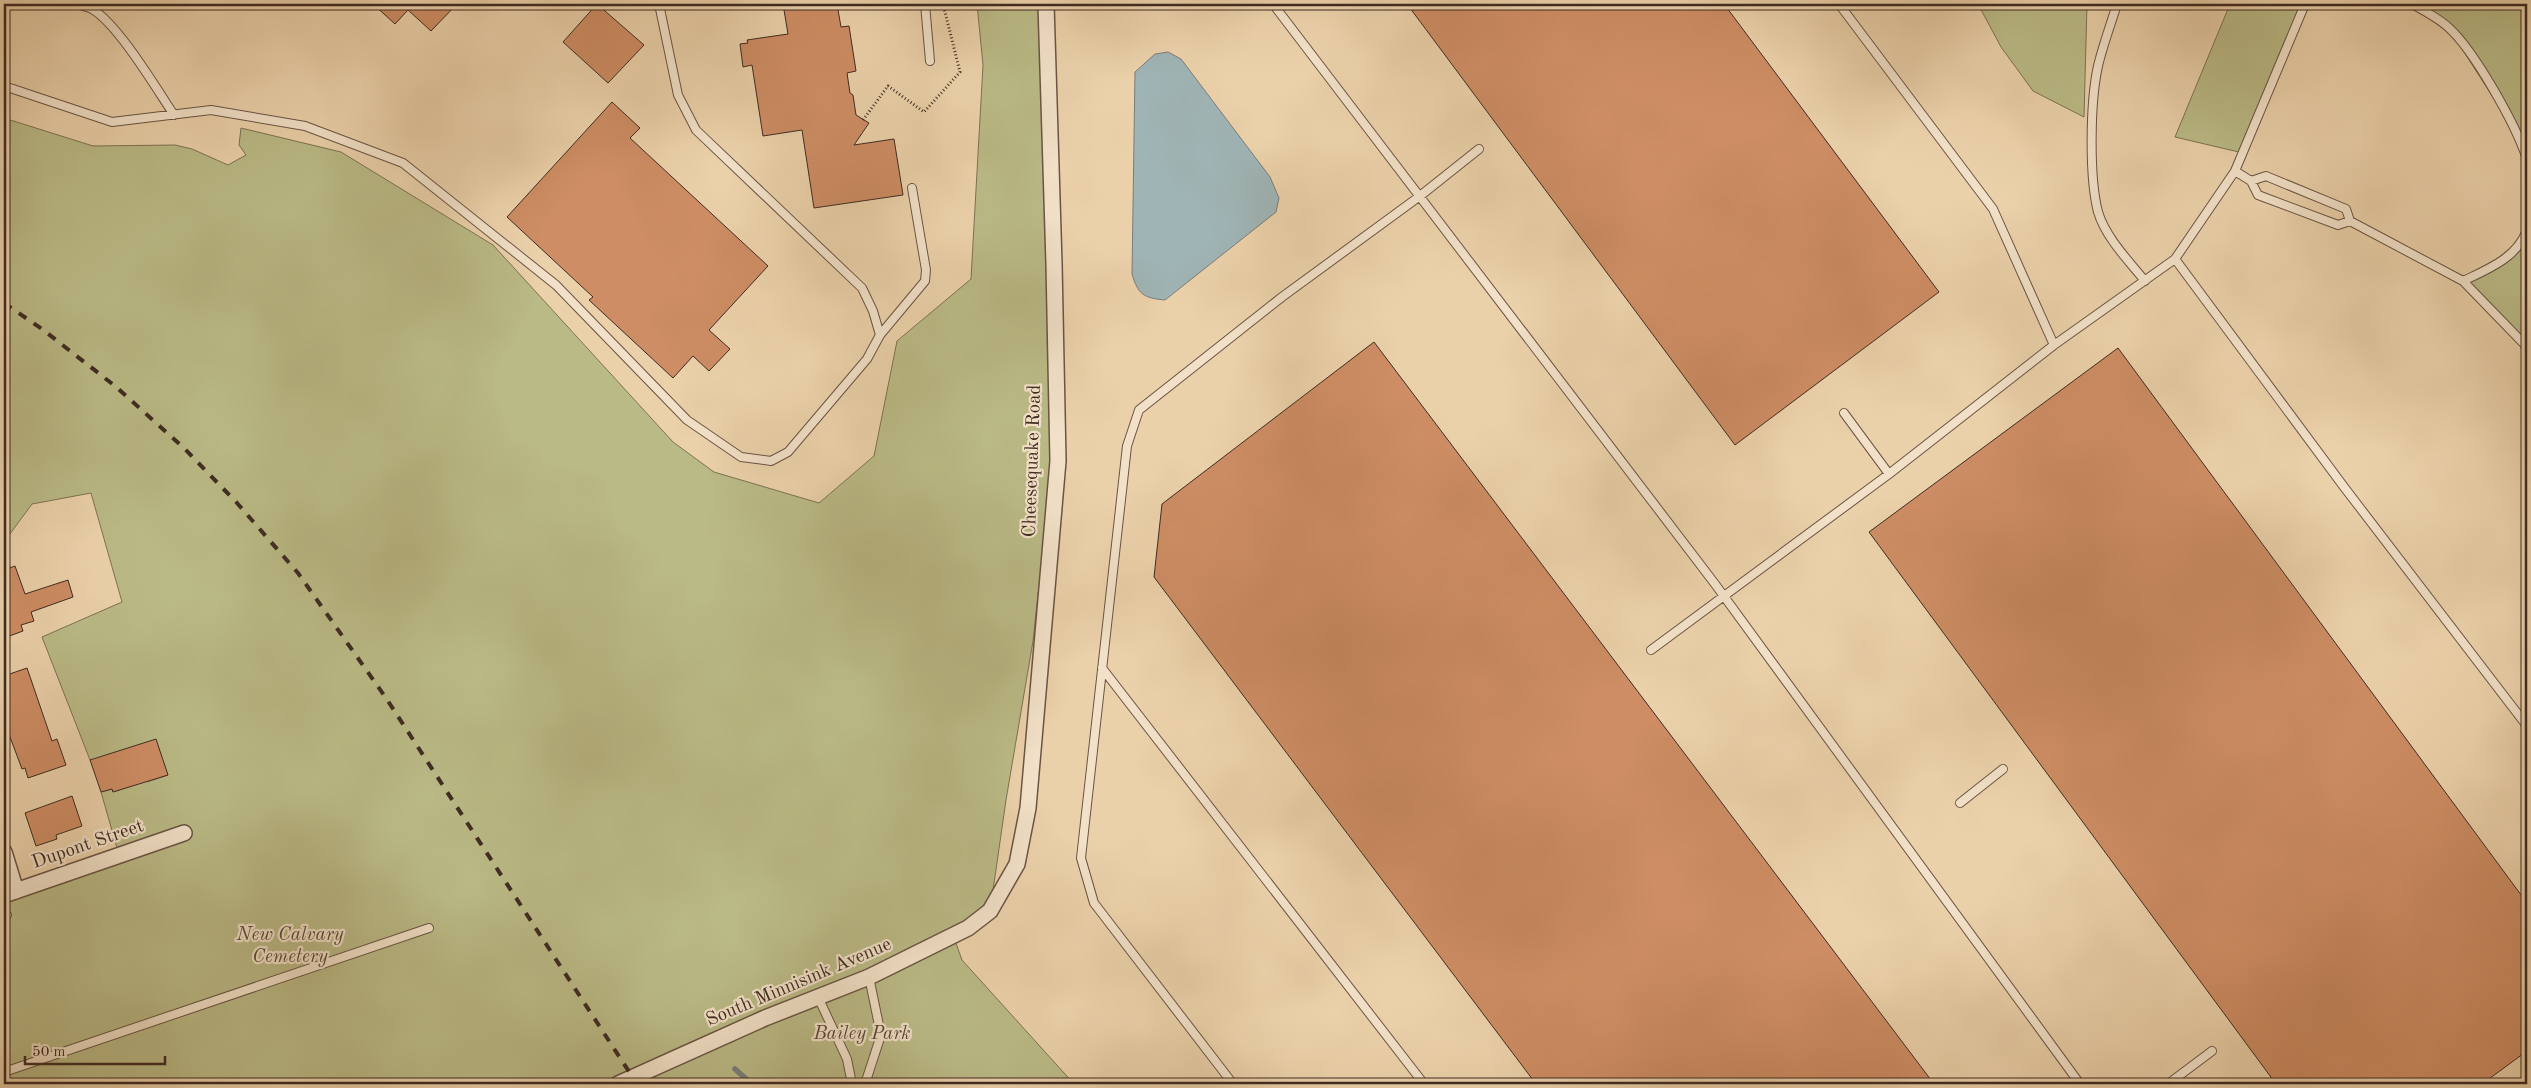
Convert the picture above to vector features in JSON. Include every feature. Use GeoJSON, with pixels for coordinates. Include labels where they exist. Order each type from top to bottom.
{"type":"FeatureCollection","features":[{"type":"Feature","properties":{"kind":"street","name":"Cheesequake Road"},"geometry":{"type":"LineString","coordinates":[[990,910],[1016,864],[1028,808],[1058,461],[1046,4]]}},
{"type":"Feature","properties":{"kind":"street","name":"Dupont Street"},"geometry":{"type":"LineString","coordinates":[[10,893],[184,833]]}},
{"type":"Feature","properties":{"kind":"street"},"geometry":{"type":"LineString","coordinates":[[4,852],[10,893]]}},
{"type":"Feature","properties":{"kind":"street","name":"South Minnisink Avenue"},"geometry":{"type":"LineString","coordinates":[[618,1084],[765,1018],[869,977],[968,928],[990,910]]}},
{"type":"Feature","properties":{"kind":"lane"},"geometry":{"type":"LineString","coordinates":[[78,4],[93,10],[108,23],[139,62],[174,115]]}},
{"type":"Feature","properties":{"kind":"lane"},"geometry":{"type":"LineString","coordinates":[[659,4],[678,95],[696,130],[862,288],[873,310],[880,335]]}},
{"type":"Feature","properties":{"kind":"lane"},"geometry":{"type":"LineString","coordinates":[[925,4],[930,61]]}},
{"type":"Feature","properties":{"kind":"lane"},"geometry":{"type":"LineString","coordinates":[[1273,4],[1724,596],[2080,1084]]}},
{"type":"Feature","properties":{"kind":"lane"},"geometry":{"type":"LineString","coordinates":[[1839,4],[1993,208],[2054,345]]}},
{"type":"Feature","properties":{"kind":"lane"},"geometry":{"type":"LineString","coordinates":[[2117,4],[2098,67],[2093,116],[2092,156],[2098,211],[2110,236],[2145,281]]}},
{"type":"Feature","properties":{"kind":"lane"},"geometry":{"type":"LineString","coordinates":[[1651,650],[1889,474],[2054,345],[2175,259],[2235,171],[2305,4]]}},
{"type":"Feature","properties":{"kind":"lane"},"geometry":{"type":"LineString","coordinates":[[2412,4],[2448,27],[2471,54],[2521,141],[2527,159]]}},
{"type":"Feature","properties":{"kind":"lane"},"geometry":{"type":"LineString","coordinates":[[4,86],[112,122],[211,110],[305,126],[403,163],[556,285],[687,420],[741,457],[771,461],[788,452],[867,359],[880,335],[925,281],[926,270],[912,188]]}},
{"type":"Feature","properties":{"kind":"lane"},"geometry":{"type":"LineString","coordinates":[[1233,1084],[1094,903],[1081,858],[1127,446],[1139,410],[1282,297],[1420,196],[1480,149]]}},
{"type":"Feature","properties":{"kind":"lane"},"geometry":{"type":"LineString","coordinates":[[2235,171],[2252,181],[2258,195],[2338,225],[2350,221]]}},
{"type":"Feature","properties":{"kind":"lane"},"geometry":{"type":"LineString","coordinates":[[2252,181],[2266,176],[2346,209],[2350,221],[2463,281],[2527,347]]}},
{"type":"Feature","properties":{"kind":"lane"},"geometry":{"type":"LineString","coordinates":[[2463,281],[2504,261],[2524,239],[2527,230]]}},
{"type":"Feature","properties":{"kind":"lane"},"geometry":{"type":"LineString","coordinates":[[2175,259],[2344,486],[2527,726]]}},
{"type":"Feature","properties":{"kind":"lane"},"geometry":{"type":"LineString","coordinates":[[1844,413],[1889,474]]}},
{"type":"Feature","properties":{"kind":"lane"},"geometry":{"type":"LineString","coordinates":[[1102,668],[1424,1084]]}},
{"type":"Feature","properties":{"kind":"lane"},"geometry":{"type":"LineString","coordinates":[[1960,802],[2003,769]]}},
{"type":"Feature","properties":{"kind":"lane"},"geometry":{"type":"LineString","coordinates":[[4,1072],[429,928]]}},
{"type":"Feature","properties":{"kind":"lane"},"geometry":{"type":"LineString","coordinates":[[865,1084],[881,1035],[869,977]]}},
{"type":"Feature","properties":{"kind":"lane"},"geometry":{"type":"LineString","coordinates":[[818,998],[847,1059],[852,1084]]}},
{"type":"Feature","properties":{"kind":"lane"},"geometry":{"type":"LineString","coordinates":[[2168,1084],[2212,1051]]}},
{"type":"Feature","properties":{"kind":"path"},"geometry":{"type":"LineString","coordinates":[[863,120],[888,86],[924,112],[960,72],[943,4]]}},
{"type":"Feature","properties":{"kind":"green space"},"geometry":{"type":"Polygon","coordinates":[[[977,4],[1046,4],[1054,264],[1050,483],[1033,641],[1006,800],[990,911],[953,935],[962,960],[1074,1084],[658,1084],[653,1069],[634,1084],[4,1084],[4,895],[119,855],[101,792],[112,789],[113,792],[134,785],[146,778],[147,782],[168,775],[90,760],[42,637],[122,602],[91,493],[32,504],[4,542],[4,118],[93,146],[175,145],[192,149],[228,165],[246,155],[239,145],[241,128],[341,152],[493,245],[673,442],[714,472],[819,503],[874,456],[897,341],[971,279],[983,65],[977,4]]]}},
{"type":"Feature","properties":{"kind":"green space"},"geometry":{"type":"Polygon","coordinates":[[[1978,4],[2087,4],[2084,117],[2033,91],[2001,47],[1978,4]]]}},
{"type":"Feature","properties":{"kind":"green space"},"geometry":{"type":"Polygon","coordinates":[[[2230,4],[2305,4],[2243,153],[2175,137],[2230,4]]]}},
{"type":"Feature","properties":{"kind":"green space"},"geometry":{"type":"Polygon","coordinates":[[[2412,4],[2527,4],[2527,159],[2521,141],[2448,27],[2412,4]]]}},
{"type":"Feature","properties":{"kind":"green space"},"geometry":{"type":"Polygon","coordinates":[[[2527,230],[2527,347],[2463,281],[2504,261],[2527,230]]]}},
{"type":"Feature","properties":{"kind":"shaded area"},"geometry":{"type":"Polygon","coordinates":[[[1168,52],[1181,59],[1270,177],[1279,198],[1276,212],[1165,300],[1151,298],[1142,294],[1132,274],[1135,72],[1155,54],[1168,52]]]}},
{"type":"Feature","properties":{"kind":"building"},"geometry":{"type":"Polygon","coordinates":[[[373,4],[457,4],[431,31],[408,10],[395,24],[373,4]]]}},
{"type":"Feature","properties":{"kind":"building"},"geometry":{"type":"Polygon","coordinates":[[[597,4],[644,45],[608,83],[563,42],[597,4]]]}},
{"type":"Feature","properties":{"kind":"building"},"geometry":{"type":"Polygon","coordinates":[[[783,4],[837,4],[841,27],[849,26],[856,71],[847,73],[850,93],[853,95],[856,115],[869,123],[854,145],[894,139],[903,195],[814,208],[802,130],[763,136],[752,65],[743,67],[740,44],[748,43],[747,40],[788,34],[783,4]]]}},
{"type":"Feature","properties":{"kind":"building"},"geometry":{"type":"Polygon","coordinates":[[[1407,4],[1724,4],[1939,292],[1735,445],[1407,4]]]}},
{"type":"Feature","properties":{"kind":"building"},"geometry":{"type":"Polygon","coordinates":[[[612,102],[640,128],[630,138],[768,266],[709,330],[730,349],[709,371],[693,356],[673,378],[589,300],[593,297],[507,217],[612,102]]]}},
{"type":"Feature","properties":{"kind":"building"},"geometry":{"type":"Polygon","coordinates":[[[1374,342],[1934,1084],[1536,1084],[1154,577],[1162,504],[1374,342]]]}},
{"type":"Feature","properties":{"kind":"building"},"geometry":{"type":"Polygon","coordinates":[[[2118,348],[2527,903],[2527,1051],[2482,1084],[2276,1084],[1869,532],[2118,348]]]}},
{"type":"Feature","properties":{"kind":"building"},"geometry":{"type":"Polygon","coordinates":[[[15,566],[25,594],[68,580],[73,597],[31,612],[34,621],[21,625],[23,631],[4,638],[4,570],[15,566]]]}},
{"type":"Feature","properties":{"kind":"building"},"geometry":{"type":"Polygon","coordinates":[[[27,668],[52,741],[57,739],[66,765],[28,778],[25,768],[22,769],[4,721],[4,676],[27,668]]]}},
{"type":"Feature","properties":{"kind":"building"},"geometry":{"type":"Polygon","coordinates":[[[156,739],[168,775],[113,792],[112,789],[101,792],[90,760],[156,739]]]}},
{"type":"Feature","properties":{"kind":"building"},"geometry":{"type":"Polygon","coordinates":[[[72,796],[82,826],[56,835],[57,839],[36,846],[25,813],[72,796]]]}},
{"type":"Feature","properties":{"kind":"waterway"},"geometry":{"type":"LineString","coordinates":[[735,1069],[752,1084]]}},
{"type":"Feature","properties":{"kind":"railway"},"geometry":{"type":"LineString","coordinates":[[4,303],[42,329],[115,386],[184,448],[237,503],[298,573],[386,698],[637,1084]]}},
{"type":"Feature","properties":{"kind":"park label","name":"New Calvary Cemetery"},"geometry":{"type":"Point","coordinates":[290,946]}},
{"type":"Feature","properties":{"kind":"park label","name":"Bailey Park"},"geometry":{"type":"Point","coordinates":[862,1034]}}]}
